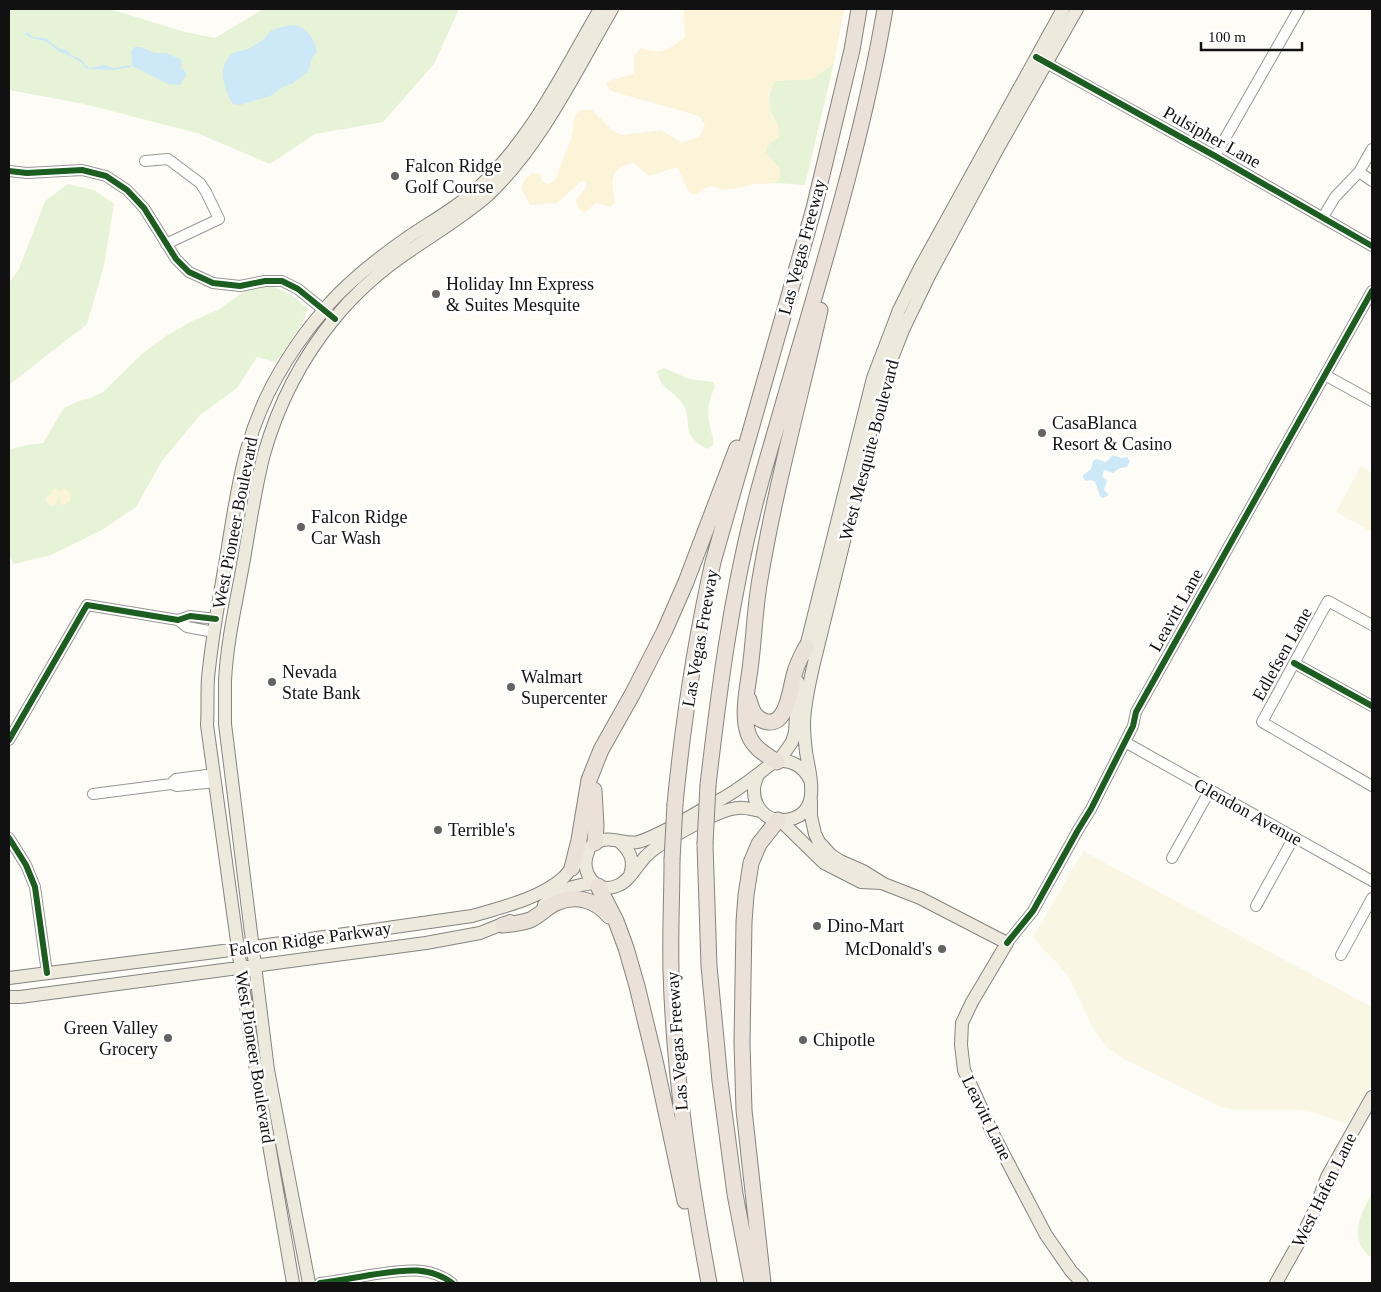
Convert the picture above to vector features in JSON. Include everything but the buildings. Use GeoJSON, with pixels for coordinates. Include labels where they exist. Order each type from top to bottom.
{"type":"FeatureCollection","features":[{"type":"Feature","properties":{"kind":"highway","name":"Las Vegas Freeway"},"geometry":{"type":"LineString","coordinates":[[709,1283],[694,1198],[678,1080],[671,970],[672,860],[675,804],[682,738],[702,611],[713,562],[814,208],[852,50],[858,9]]}},
{"type":"Feature","properties":{"kind":"highway","name":"Las Vegas Freeway"},"geometry":{"type":"LineString","coordinates":[[752,1283],[735,1194],[720,1081],[709,966],[705,844],[708,785],[723,661],[738,575],[755,504],[848,177],[878,53],[885,9]]}},
{"type":"Feature","properties":{"kind":"highway"},"geometry":{"type":"LineString","coordinates":[[782,762],[758,749],[752,742],[746,722],[759,588],[769,528],[842,214],[848,177]]}},
{"type":"Feature","properties":{"kind":"highway"},"geometry":{"type":"LineString","coordinates":[[572,868],[579,840],[589,780],[601,750],[634,693],[686,582],[775,346]]}},
{"type":"Feature","properties":{"kind":"highway"},"geometry":{"type":"LineString","coordinates":[[748,696],[754,715],[765,722],[779,719],[784,712],[795,671],[806,647]]}},
{"type":"Feature","properties":{"kind":"highway"},"geometry":{"type":"LineString","coordinates":[[592,846],[596,826],[593,771]]}},
{"type":"Feature","properties":{"kind":"highway"},"geometry":{"type":"LineString","coordinates":[[763,1283],[744,1110],[742,1043],[744,922],[751,863],[772,817]]}},
{"type":"Feature","properties":{"kind":"highway"},"geometry":{"type":"LineString","coordinates":[[595,885],[616,921],[626,948],[656,1065],[703,1283]]}},
{"type":"Feature","properties":{"kind":"highway"},"geometry":{"type":"LineString","coordinates":[[503,925],[530,920],[562,900],[569,898],[581,899],[599,905],[604,910],[626,948]]}},
{"type":"Feature","properties":{"kind":"main road","name":"West Pioneer Boulevard"},"geometry":{"type":"LineString","coordinates":[[293,1283],[255,1062],[207,725],[208,680],[215,625],[238,486],[257,421],[275,381],[297,344],[324,310],[349,284],[379,258],[439,218],[481,186],[530,128],[600,9]]}},
{"type":"Feature","properties":{"kind":"main road","name":"West Pioneer Boulevard"},"geometry":{"type":"LineString","coordinates":[[309,1283],[272,1088],[252,947],[225,724],[225,680],[232,622],[264,454],[290,386],[335,319],[360,292],[390,266],[466,212],[487,195],[514,168],[538,136],[612,9]]}},
{"type":"Feature","properties":{"kind":"main road","name":"West Mesquite Boulevard"},"geometry":{"type":"LineString","coordinates":[[811,782],[804,724],[806,703],[813,667],[881,392],[899,339],[914,305],[996,150],[1041,59],[1063,9]]}},
{"type":"Feature","properties":{"kind":"main road","name":"West Mesquite Boulevard"},"geometry":{"type":"LineString","coordinates":[[782,762],[795,732],[798,685],[806,647],[865,407],[883,349],[899,310],[920,268],[993,134],[1076,9]]}},
{"type":"Feature","properties":{"kind":"main road"},"geometry":{"type":"LineString","coordinates":[[993,134],[996,150]]}},
{"type":"Feature","properties":{"kind":"main road"},"geometry":{"type":"LineString","coordinates":[[215,625],[232,622]]}},
{"type":"Feature","properties":{"kind":"main road"},"geometry":{"type":"LineString","coordinates":[[215,625],[231,635]]}},
{"type":"Feature","properties":{"kind":"main road"},"geometry":{"type":"LineString","coordinates":[[595,885],[585,868],[585,860],[592,846],[609,839],[635,843],[652,838],[724,798],[758,774],[766,766],[782,762],[802,768],[811,782],[811,816],[816,834],[825,850],[840,862],[863,871],[884,884],[920,898],[1007,943]]}},
{"type":"Feature","properties":{"kind":"main road"},"geometry":{"type":"LineString","coordinates":[[758,774],[753,786],[754,800],[824,863],[861,882],[884,884]]}},
{"type":"Feature","properties":{"kind":"main road","name":"Falcon Ridge Parkway"},"geometry":{"type":"LineString","coordinates":[[9,997],[448,939],[480,933],[503,925],[542,906],[562,891],[575,885],[612,887],[619,885],[653,849],[723,811],[739,808],[790,820],[799,816],[811,800]]}},
{"type":"Feature","properties":{"kind":"main road"},"geometry":{"type":"LineString","coordinates":[[619,841],[631,854],[632,868],[630,875]]}},
{"type":"Feature","properties":{"kind":"main road","name":"Falcon Ridge Parkway"},"geometry":{"type":"LineString","coordinates":[[9,978],[239,949],[472,916],[540,893],[562,879],[592,846]]}},
{"type":"Feature","properties":{"kind":"main road","name":"Leavitt Lane"},"geometry":{"type":"LineString","coordinates":[[1007,943],[972,1002],[962,1023],[961,1045],[964,1070],[993,1134],[1046,1235],[1071,1271],[1082,1283]]}},
{"type":"Feature","properties":{"kind":"main road"},"geometry":{"type":"LineString","coordinates":[[255,1062],[261,1064],[272,1088]]}},
{"type":"Feature","properties":{"kind":"main road","name":"West Hafen Lane"},"geometry":{"type":"LineString","coordinates":[[1276,1283],[1303,1235],[1327,1177],[1372,1097]]}},
{"type":"Feature","properties":{"kind":"street"},"geometry":{"type":"LineString","coordinates":[[1215,156],[1298,9]]}},
{"type":"Feature","properties":{"kind":"street","name":"Pulsipher Lane"},"geometry":{"type":"LineString","coordinates":[[1041,59],[1372,246]]}},
{"type":"Feature","properties":{"kind":"street"},"geometry":{"type":"LineString","coordinates":[[1323,217],[1335,197],[1359,172],[1372,149]]}},
{"type":"Feature","properties":{"kind":"street"},"geometry":{"type":"LineString","coordinates":[[145,162],[168,159],[200,183],[219,219],[166,244]]}},
{"type":"Feature","properties":{"kind":"street"},"geometry":{"type":"LineString","coordinates":[[9,171],[27,173],[82,170],[106,176],[128,190],[144,208],[176,260],[189,272],[213,283],[240,286],[265,281],[282,281],[298,289],[335,319]]}},
{"type":"Feature","properties":{"kind":"street"},"geometry":{"type":"LineString","coordinates":[[1359,172],[1372,181]]}},
{"type":"Feature","properties":{"kind":"street","name":"Leavitt Lane"},"geometry":{"type":"LineString","coordinates":[[1007,943],[1033,911],[1091,809],[1133,726],[1136,712],[1372,291]]}},
{"type":"Feature","properties":{"kind":"street"},"geometry":{"type":"LineString","coordinates":[[1325,375],[1372,401]]}},
{"type":"Feature","properties":{"kind":"street","name":"Edlefsen Lane"},"geometry":{"type":"LineString","coordinates":[[1372,625],[1328,601],[1262,722],[1372,786]]}},
{"type":"Feature","properties":{"kind":"street"},"geometry":{"type":"LineString","coordinates":[[9,740],[87,605],[178,620],[190,616],[215,625]]}},
{"type":"Feature","properties":{"kind":"street"},"geometry":{"type":"LineString","coordinates":[[1294,663],[1372,706]]}},
{"type":"Feature","properties":{"kind":"street","name":"Glendon Avenue"},"geometry":{"type":"LineString","coordinates":[[1125,742],[1372,881]]}},
{"type":"Feature","properties":{"kind":"street"},"geometry":{"type":"LineString","coordinates":[[93,794],[171,784],[176,779],[215,778]]}},
{"type":"Feature","properties":{"kind":"street"},"geometry":{"type":"LineString","coordinates":[[1172,858],[1210,790]]}},
{"type":"Feature","properties":{"kind":"street"},"geometry":{"type":"LineString","coordinates":[[1256,906],[1294,837]]}},
{"type":"Feature","properties":{"kind":"street"},"geometry":{"type":"LineString","coordinates":[[9,838],[26,865],[35,887],[47,973]]}},
{"type":"Feature","properties":{"kind":"street"},"geometry":{"type":"LineString","coordinates":[[1341,955],[1372,898]]}},
{"type":"Feature","properties":{"kind":"street"},"geometry":{"type":"LineString","coordinates":[[320,1283],[402,1270],[421,1270],[435,1273],[452,1283]]}},
{"type":"Feature","properties":{"kind":"shaded area"},"geometry":{"type":"Polygon","coordinates":[[[1361,466],[1372,473],[1372,532],[1336,512],[1361,466]]]}},
{"type":"Feature","properties":{"kind":"shaded area"},"geometry":{"type":"Polygon","coordinates":[[[1083,851],[1372,1007],[1372,1084],[1346,1124],[1315,1113],[1298,1110],[1238,1110],[1221,1107],[1124,1059],[1108,1048],[1094,1030],[1069,978],[1040,946],[1034,936],[1083,851]]]}},
{"type":"Feature","properties":{"kind":"green space","name":"Falcon Ridge Golf Course"},"geometry":{"type":"Polygon","coordinates":[[[9,9],[110,9],[185,32],[215,38],[263,9],[459,9],[434,64],[383,122],[315,134],[270,164],[197,133],[84,104],[9,90],[9,9]]]}},
{"type":"Feature","properties":{"kind":"green space"},"geometry":{"type":"Polygon","coordinates":[[[834,63],[805,185],[775,183],[780,177],[765,152],[778,125],[769,103],[770,93],[775,81],[812,79],[834,63]]]}},
{"type":"Feature","properties":{"kind":"green space"},"geometry":{"type":"Polygon","coordinates":[[[68,184],[94,190],[114,204],[104,266],[87,324],[9,385],[9,283],[19,269],[45,201],[68,184]]]}},
{"type":"Feature","properties":{"kind":"green space"},"geometry":{"type":"Polygon","coordinates":[[[272,286],[293,296],[308,309],[301,326],[276,362],[257,357],[237,388],[200,415],[162,461],[136,507],[102,530],[51,555],[14,564],[9,556],[9,450],[43,443],[64,408],[103,392],[142,354],[166,336],[192,321],[218,310],[249,288],[272,286]]]}},
{"type":"Feature","properties":{"kind":"green space"},"geometry":{"type":"Polygon","coordinates":[[[664,368],[689,379],[713,382],[715,387],[708,411],[713,445],[707,449],[697,443],[689,431],[683,404],[661,382],[657,371],[664,368]]]}},
{"type":"Feature","properties":{"kind":"green space"},"geometry":{"type":"Polygon","coordinates":[[[1372,1193],[1372,1258],[1364,1251],[1360,1243],[1358,1227],[1363,1210],[1372,1193]]]}},
{"type":"Feature","properties":{"kind":"sand"},"geometry":{"type":"Polygon","coordinates":[[[683,9],[844,9],[834,63],[812,79],[775,81],[769,94],[771,115],[778,125],[779,138],[770,143],[765,152],[780,168],[780,177],[775,183],[755,184],[739,188],[722,190],[712,186],[694,195],[688,191],[678,168],[649,176],[634,163],[620,168],[616,172],[613,182],[615,202],[611,207],[596,203],[584,213],[578,207],[576,200],[587,186],[583,180],[557,203],[530,205],[521,187],[526,178],[533,173],[540,174],[542,181],[548,184],[555,180],[571,139],[575,116],[581,110],[592,110],[612,130],[622,135],[661,130],[682,143],[699,137],[705,125],[699,116],[611,91],[606,84],[612,80],[634,74],[634,56],[641,48],[655,51],[665,50],[685,37],[683,9]]]}},
{"type":"Feature","properties":{"kind":"sand"},"geometry":{"type":"Polygon","coordinates":[[[55,488],[59,490],[59,493],[65,489],[71,494],[71,500],[63,505],[60,503],[59,498],[56,504],[50,506],[45,500],[47,496],[52,494],[51,491],[55,488]]]}},
{"type":"Feature","properties":{"kind":"water"},"geometry":{"type":"Polygon","coordinates":[[[294,25],[306,31],[312,37],[316,46],[317,51],[312,58],[308,72],[292,84],[284,86],[270,96],[240,105],[233,104],[223,79],[224,66],[227,60],[232,54],[250,48],[263,40],[273,30],[294,25]]]}},
{"type":"Feature","properties":{"kind":"water"},"geometry":{"type":"Polygon","coordinates":[[[27,32],[33,37],[46,38],[58,48],[66,50],[71,55],[81,59],[90,68],[105,65],[113,68],[130,65],[132,67],[113,70],[87,69],[80,61],[58,51],[49,43],[33,39],[25,34],[27,32]]]}},
{"type":"Feature","properties":{"kind":"water"},"geometry":{"type":"Polygon","coordinates":[[[135,47],[141,47],[155,53],[166,53],[182,60],[181,67],[187,74],[180,85],[168,84],[134,67],[132,65],[131,51],[135,47]]]}},
{"type":"Feature","properties":{"kind":"water"},"geometry":{"type":"Polygon","coordinates":[[[1113,455],[1121,458],[1127,457],[1130,461],[1127,467],[1120,468],[1113,473],[1104,470],[1102,476],[1107,481],[1104,490],[1109,495],[1103,498],[1100,496],[1095,482],[1091,480],[1086,481],[1083,475],[1091,469],[1093,461],[1096,459],[1106,462],[1113,455]]]}},
{"type":"Feature","properties":{"kind":"cycle path"},"geometry":{"type":"LineString","coordinates":[[1036,57],[1372,246]]}},
{"type":"Feature","properties":{"kind":"cycle path"},"geometry":{"type":"LineString","coordinates":[[9,171],[27,173],[82,170],[106,176],[127,190],[144,208],[176,259],[189,272],[213,283],[240,286],[265,281],[282,281],[298,289],[335,319]]}},
{"type":"Feature","properties":{"kind":"cycle path"},"geometry":{"type":"LineString","coordinates":[[1007,943],[1033,911],[1091,809],[1133,726],[1136,712],[1372,291]]}},
{"type":"Feature","properties":{"kind":"cycle path"},"geometry":{"type":"LineString","coordinates":[[9,740],[87,605],[178,620],[190,616],[216,619]]}},
{"type":"Feature","properties":{"kind":"cycle path"},"geometry":{"type":"LineString","coordinates":[[1294,663],[1372,706]]}},
{"type":"Feature","properties":{"kind":"cycle path"},"geometry":{"type":"LineString","coordinates":[[9,838],[26,865],[35,887],[47,973]]}},
{"type":"Feature","properties":{"kind":"cycle path"},"geometry":{"type":"LineString","coordinates":[[320,1283],[412,1270],[433,1273],[452,1283]]}},
{"type":"Feature","properties":{"kind":"place","name":"Falcon Ridge Golf Course"},"geometry":{"type":"Point","coordinates":[395,176]}},
{"type":"Feature","properties":{"kind":"place","name":"Holiday Inn Express & Suites Mesquite"},"geometry":{"type":"Point","coordinates":[436,294]}},
{"type":"Feature","properties":{"kind":"place","name":"CasaBlanca Resort & Casino"},"geometry":{"type":"Point","coordinates":[1042,433]}},
{"type":"Feature","properties":{"kind":"place","name":"Falcon Ridge Car Wash"},"geometry":{"type":"Point","coordinates":[301,527]}},
{"type":"Feature","properties":{"kind":"place","name":"Nevada State Bank"},"geometry":{"type":"Point","coordinates":[272,682]}},
{"type":"Feature","properties":{"kind":"place","name":"Walmart Supercenter"},"geometry":{"type":"Point","coordinates":[511,687]}},
{"type":"Feature","properties":{"kind":"place","name":"Terrible's"},"geometry":{"type":"Point","coordinates":[438,830]}},
{"type":"Feature","properties":{"kind":"place","name":"Dino-Mart"},"geometry":{"type":"Point","coordinates":[817,926]}},
{"type":"Feature","properties":{"kind":"place","name":"McDonald's"},"geometry":{"type":"Point","coordinates":[942,949]}},
{"type":"Feature","properties":{"kind":"place","name":"Green Valley Grocery"},"geometry":{"type":"Point","coordinates":[168,1038]}},
{"type":"Feature","properties":{"kind":"place","name":"Chipotle"},"geometry":{"type":"Point","coordinates":[803,1040]}}]}
